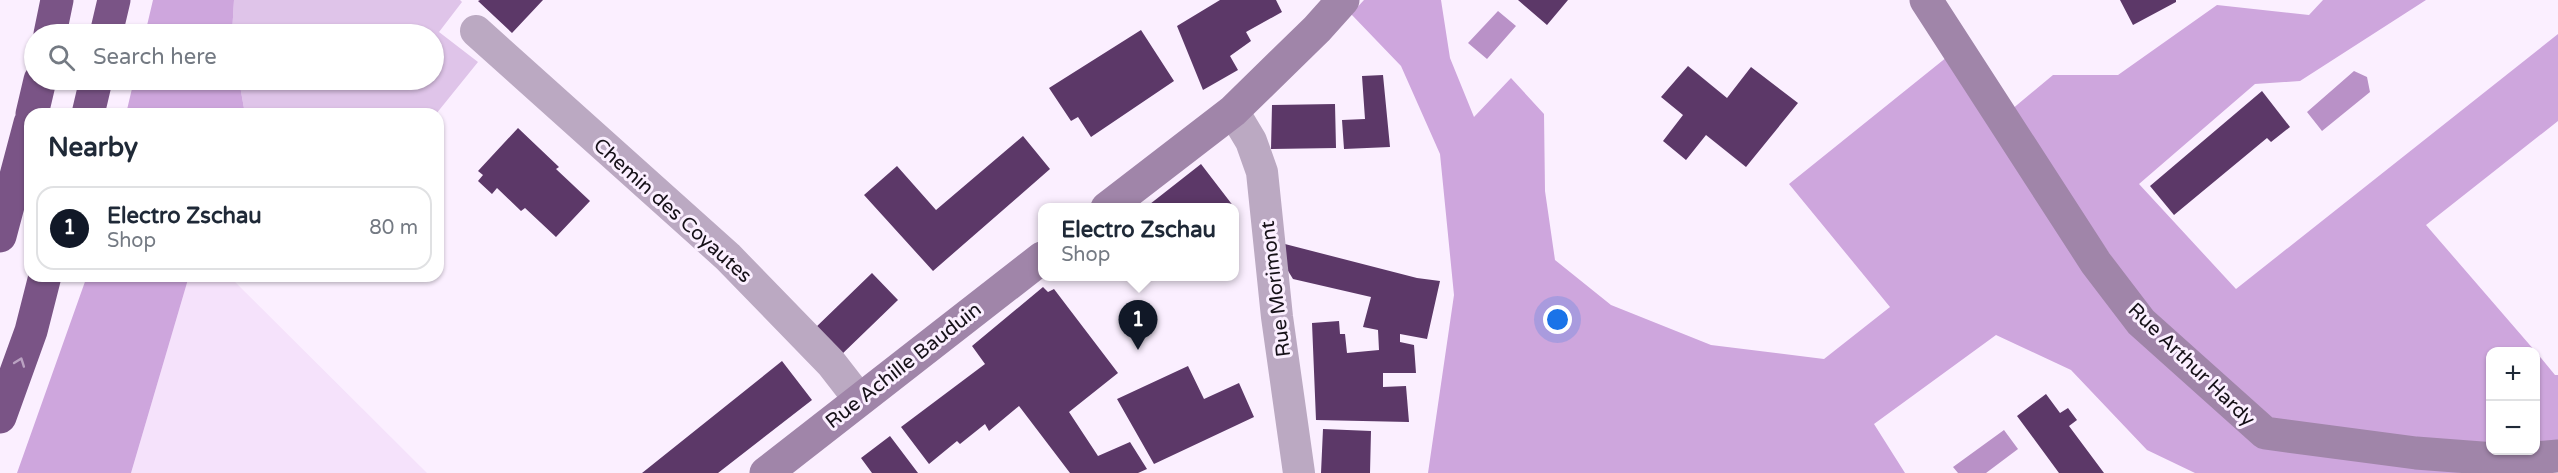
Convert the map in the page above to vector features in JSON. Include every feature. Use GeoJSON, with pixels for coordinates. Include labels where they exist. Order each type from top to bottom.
{"type":"FeatureCollection","features":[{"type":"Feature","properties":{"kind":"highway"},"geometry":{"type":"LineString","coordinates":[[52,24],[57,0]]}},
{"type":"Feature","properties":{"kind":"highway"},"geometry":{"type":"LineString","coordinates":[[108,24],[114,0]]}},
{"type":"Feature","properties":{"kind":"highway"},"geometry":{"type":"LineString","coordinates":[[33,108],[38,90]]}},
{"type":"Feature","properties":{"kind":"highway"},"geometry":{"type":"LineString","coordinates":[[89,108],[94,90]]}},
{"type":"Feature","properties":{"kind":"highway"},"geometry":{"type":"LineString","coordinates":[[0,236],[24,146]]}},
{"type":"Feature","properties":{"kind":"highway"},"geometry":{"type":"LineString","coordinates":[[0,417],[31,331],[43,282]]}},
{"type":"Feature","properties":{"kind":"street"},"geometry":{"type":"LineString","coordinates":[[1112,203],[1233,111],[1317,29],[1343,0]]}},
{"type":"Feature","properties":{"kind":"street","name":"Rue Arthur Hardy"},"geometry":{"type":"LineString","coordinates":[[1926,0],[2096,263],[2141,321],[2265,433],[2506,466],[2558,456]]}},
{"type":"Feature","properties":{"kind":"street","name":"Chemin des Coyautes"},"geometry":{"type":"LineString","coordinates":[[476,31],[728,257],[831,363],[859,399]]}},
{"type":"Feature","properties":{"kind":"street","name":"Rue Morimont"},"geometry":{"type":"LineString","coordinates":[[1233,111],[1251,141],[1262,172],[1277,317],[1299,473]]}},
{"type":"Feature","properties":{"kind":"street","name":"Rue Achille Bauduin"},"geometry":{"type":"LineString","coordinates":[[766,473],[1038,261]]}},
{"type":"Feature","properties":{"kind":"shaded area"},"geometry":{"type":"Polygon","coordinates":[[[153,0],[234,0],[233,24],[147,24],[153,0]]]}},
{"type":"Feature","properties":{"kind":"shaded area"},"geometry":{"type":"Polygon","coordinates":[[[234,0],[460,0],[462,2],[444,25],[233,24],[234,0]]]}},
{"type":"Feature","properties":{"kind":"shaded area"},"geometry":{"type":"Polygon","coordinates":[[[1364,0],[1441,0],[1450,58],[1474,117],[1511,78],[1544,114],[1545,191],[1555,260],[1611,305],[1711,345],[1824,359],[1890,307],[1789,184],[1947,57],[2258,440],[2464,473],[2195,473],[2147,450],[2071,370],[1996,335],[1874,424],[1905,473],[1428,473],[1454,295],[1440,154],[1401,66],[1351,14],[1364,0]]]}},
{"type":"Feature","properties":{"kind":"shaded area"},"geometry":{"type":"Polygon","coordinates":[[[2323,0],[2426,0],[2300,81],[2255,84],[2139,184],[2236,289],[2558,34],[2558,121],[2426,225],[2532,347],[2486,347],[2486,446],[2268,422],[2152,316],[2011,110],[2053,75],[2118,75],[2217,5],[2309,15],[2323,0]]]}},
{"type":"Feature","properties":{"kind":"shaded area"},"geometry":{"type":"Polygon","coordinates":[[[1498,11],[1516,26],[1487,59],[1468,43],[1498,11]]]}},
{"type":"Feature","properties":{"kind":"shaded area"},"geometry":{"type":"Polygon","coordinates":[[[444,36],[478,62],[441,108],[244,108],[241,90],[444,90],[444,36]]]}},
{"type":"Feature","properties":{"kind":"shaded area"},"geometry":{"type":"Polygon","coordinates":[[[2354,71],[2367,77],[2370,92],[2322,131],[2307,112],[2354,71]]]}},
{"type":"Feature","properties":{"kind":"shaded area"},"geometry":{"type":"Polygon","coordinates":[[[132,90],[241,90],[244,108],[127,108],[132,90]]]}},
{"type":"Feature","properties":{"kind":"shaded area"},"geometry":{"type":"Polygon","coordinates":[[[85,282],[187,282],[131,473],[17,473],[85,282]]]}},
{"type":"Feature","properties":{"kind":"shaded area"},"geometry":{"type":"Polygon","coordinates":[[[187,282],[235,282],[427,473],[131,473],[187,282]]]}},
{"type":"Feature","properties":{"kind":"shaded area"},"geometry":{"type":"Polygon","coordinates":[[[2540,357],[2555,375],[2558,375],[2558,440],[2540,442],[2540,357]]]}},
{"type":"Feature","properties":{"kind":"shaded area"},"geometry":{"type":"Polygon","coordinates":[[[2004,430],[2018,449],[1986,473],[1958,473],[1953,467],[2004,430]]]}},
{"type":"Feature","properties":{"kind":"building"},"geometry":{"type":"Polygon","coordinates":[[[543,0],[512,33],[478,1],[543,0]]]}},
{"type":"Feature","properties":{"kind":"building"},"geometry":{"type":"Polygon","coordinates":[[[1220,0],[1276,0],[1282,12],[1246,32],[1251,41],[1230,56],[1238,70],[1203,90],[1177,26],[1220,0]]]}},
{"type":"Feature","properties":{"kind":"building"},"geometry":{"type":"Polygon","coordinates":[[[1518,0],[1568,0],[1547,25],[1518,0]]]}},
{"type":"Feature","properties":{"kind":"building"},"geometry":{"type":"Polygon","coordinates":[[[2120,0],[2176,0],[2176,2],[2133,25],[2120,0]]]}},
{"type":"Feature","properties":{"kind":"building"},"geometry":{"type":"Polygon","coordinates":[[[1141,30],[1174,81],[1091,137],[1078,117],[1071,121],[1049,88],[1141,30]]]}},
{"type":"Feature","properties":{"kind":"building"},"geometry":{"type":"Polygon","coordinates":[[[1688,66],[1727,98],[1751,67],[1798,103],[1746,167],[1706,135],[1686,160],[1663,141],[1683,115],[1661,97],[1688,66]]]}},
{"type":"Feature","properties":{"kind":"building"},"geometry":{"type":"Polygon","coordinates":[[[1383,75],[1390,147],[1344,149],[1342,120],[1365,119],[1362,76],[1383,75]]]}},
{"type":"Feature","properties":{"kind":"building"},"geometry":{"type":"Polygon","coordinates":[[[2262,91],[2290,127],[2271,142],[2267,138],[2174,215],[2150,186],[2262,91]]]}},
{"type":"Feature","properties":{"kind":"building"},"geometry":{"type":"Polygon","coordinates":[[[1335,104],[1336,148],[1271,149],[1272,105],[1335,104]]]}},
{"type":"Feature","properties":{"kind":"building"},"geometry":{"type":"Polygon","coordinates":[[[518,128],[559,167],[556,169],[590,201],[556,237],[525,208],[521,211],[497,188],[492,194],[478,181],[483,175],[478,171],[518,128]]]}},
{"type":"Feature","properties":{"kind":"building"},"geometry":{"type":"Polygon","coordinates":[[[1023,136],[1050,169],[933,271],[864,195],[897,166],[936,210],[1023,136]]]}},
{"type":"Feature","properties":{"kind":"building"},"geometry":{"type":"Polygon","coordinates":[[[1201,164],[1231,203],[1151,203],[1201,164]]]}},
{"type":"Feature","properties":{"kind":"building"},"geometry":{"type":"Polygon","coordinates":[[[1281,243],[1417,278],[1440,281],[1427,339],[1400,334],[1400,342],[1414,345],[1416,373],[1383,373],[1383,387],[1406,386],[1409,422],[1316,420],[1312,323],[1339,321],[1340,334],[1345,334],[1347,353],[1379,350],[1378,330],[1363,327],[1371,297],[1293,279],[1285,266],[1281,243]]]}},
{"type":"Feature","properties":{"kind":"building"},"geometry":{"type":"Polygon","coordinates":[[[872,273],[898,300],[839,357],[813,330],[872,273]]]}},
{"type":"Feature","properties":{"kind":"building"},"geometry":{"type":"Polygon","coordinates":[[[1043,287],[1048,292],[1054,289],[1118,373],[1069,412],[1098,456],[1130,442],[1147,469],[1138,473],[1070,473],[1019,406],[989,431],[985,424],[960,444],[957,441],[929,464],[901,427],[985,364],[972,346],[1043,287]]]}},
{"type":"Feature","properties":{"kind":"building"},"geometry":{"type":"Polygon","coordinates":[[[782,361],[812,400],[718,473],[642,473],[782,361]]]}},
{"type":"Feature","properties":{"kind":"building"},"geometry":{"type":"Polygon","coordinates":[[[1188,366],[1204,399],[1239,383],[1254,417],[1154,464],[1117,399],[1188,366]]]}},
{"type":"Feature","properties":{"kind":"building"},"geometry":{"type":"Polygon","coordinates":[[[2046,394],[2060,413],[2068,408],[2077,420],[2069,426],[2104,473],[2059,473],[2017,416],[2046,394]]]}},
{"type":"Feature","properties":{"kind":"building"},"geometry":{"type":"Polygon","coordinates":[[[1323,429],[1371,431],[1370,473],[1321,473],[1323,429]]]}},
{"type":"Feature","properties":{"kind":"building"},"geometry":{"type":"Polygon","coordinates":[[[890,436],[918,473],[872,473],[861,458],[890,436]]]}},
{"type":"Feature","properties":{"kind":"place","name":"Electro Zschau"},"geometry":{"type":"Point","coordinates":[1138,350]}}]}
